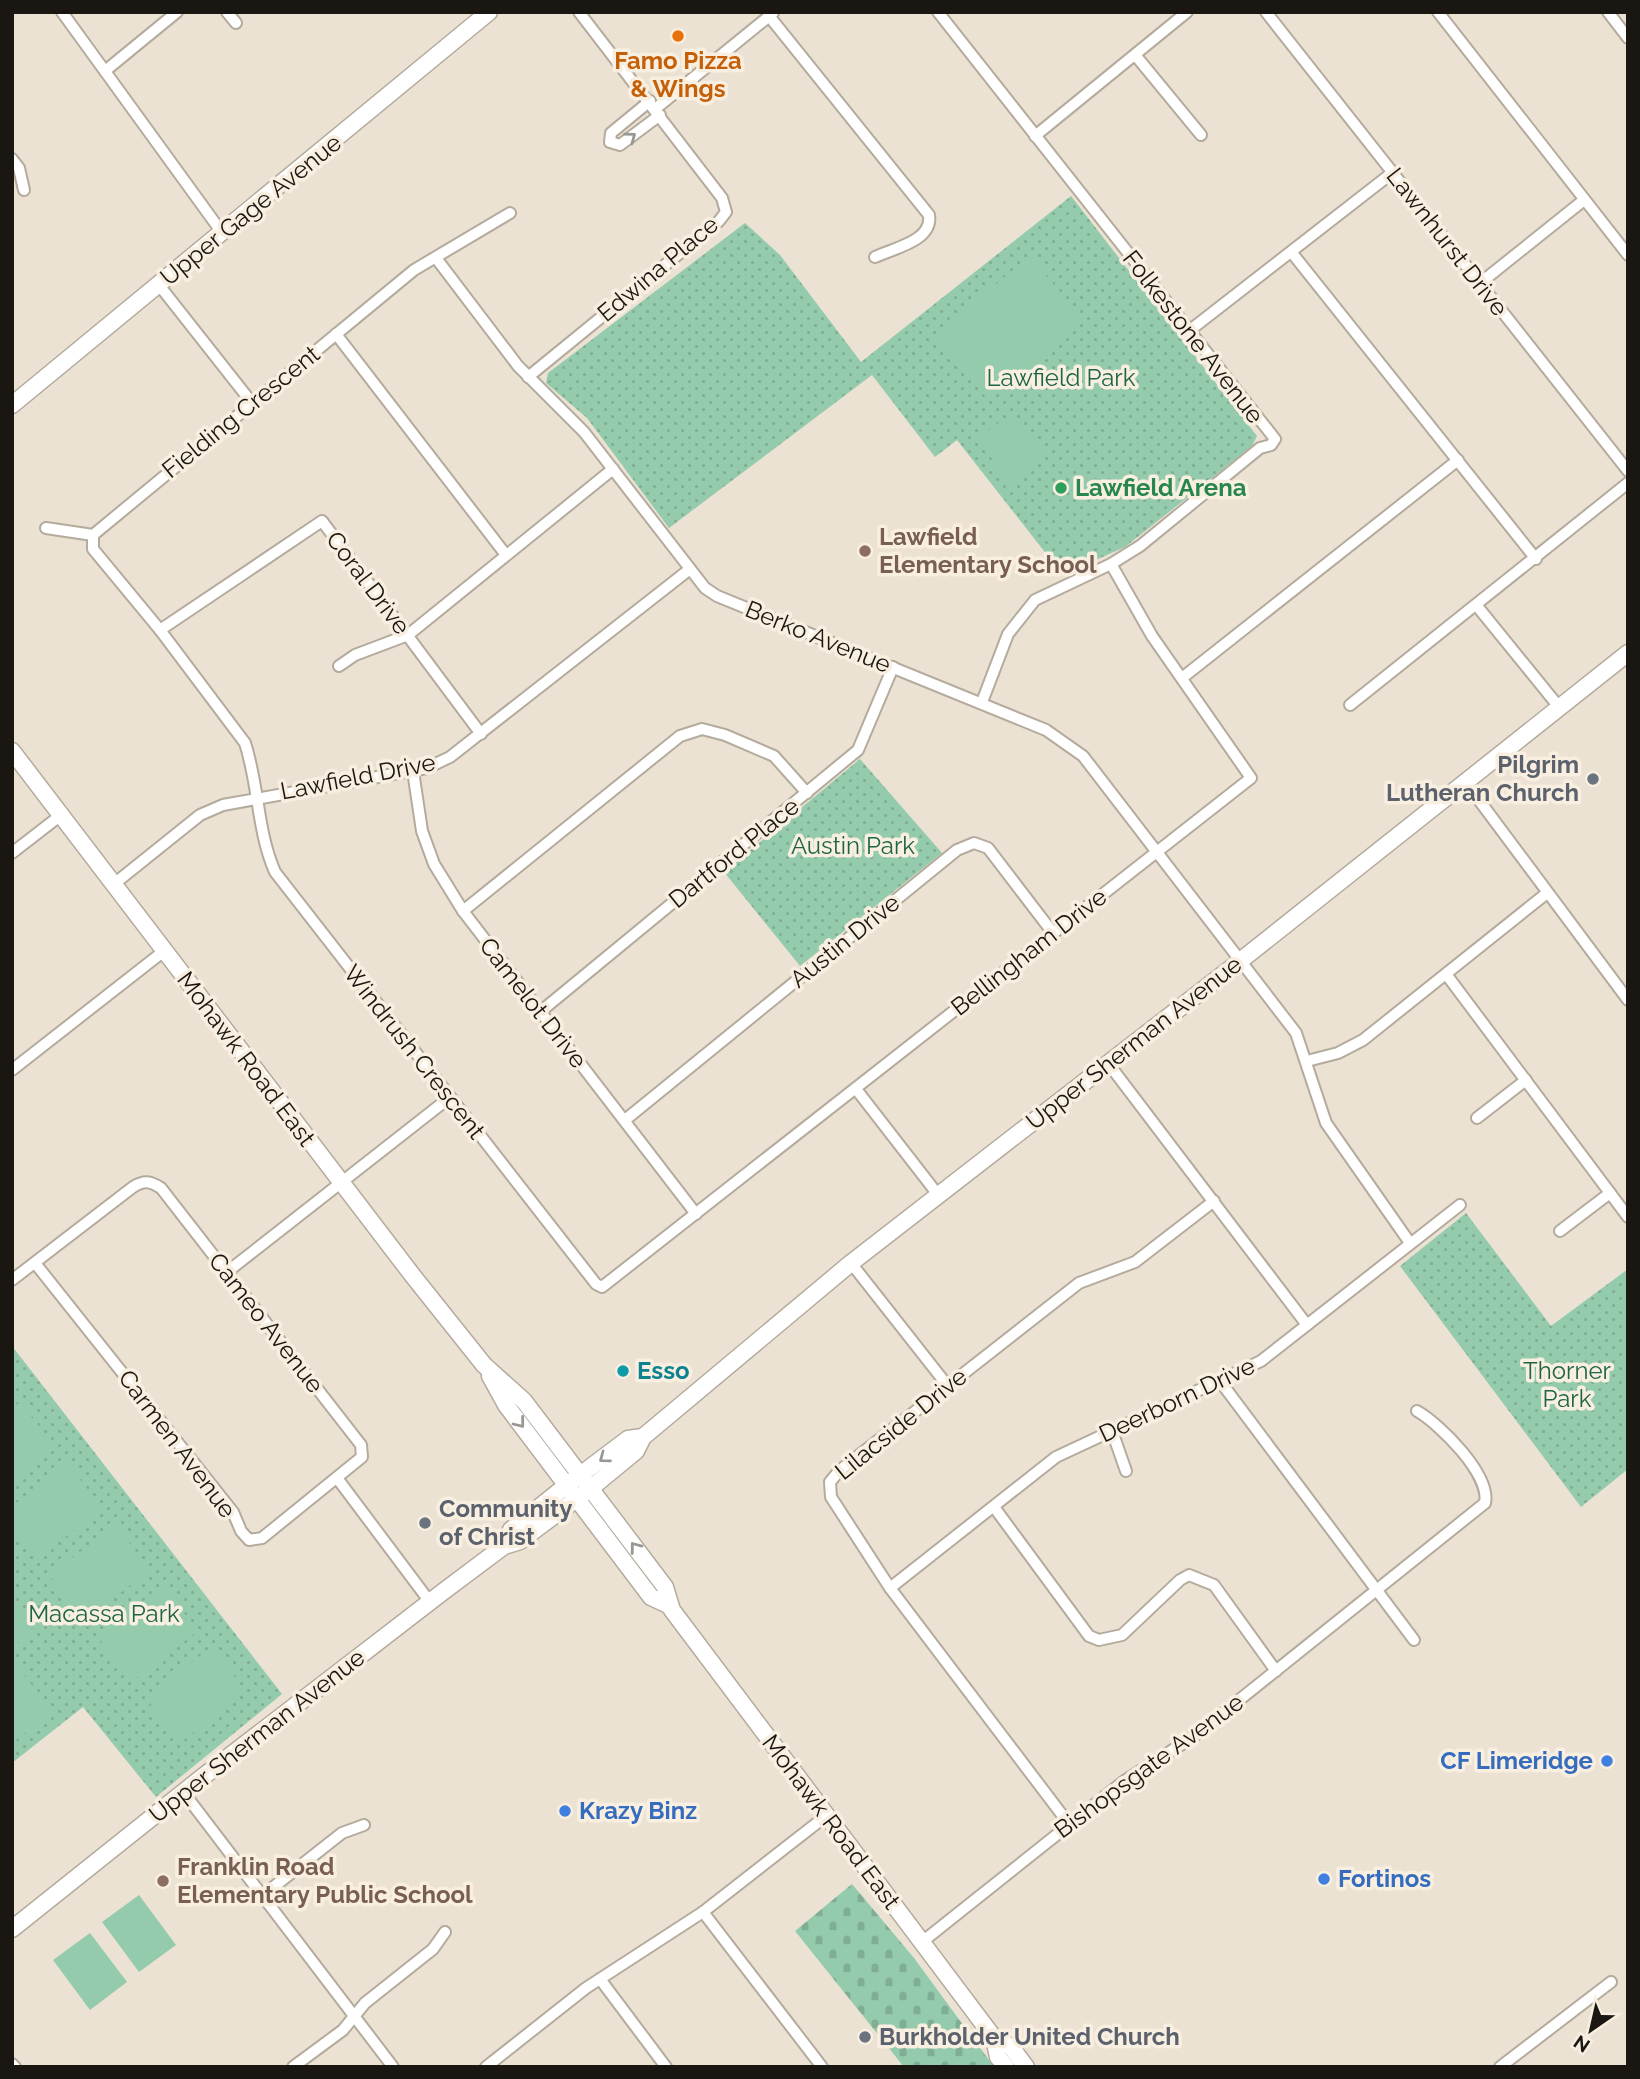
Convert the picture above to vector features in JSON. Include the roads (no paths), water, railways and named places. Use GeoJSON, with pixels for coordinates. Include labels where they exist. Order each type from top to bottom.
{"type":"FeatureCollection","features":[{"type":"Feature","properties":{"kind":"main road","name":"Upper Gage Avenue"},"geometry":{"type":"LineString","coordinates":[[12,405],[223,234],[489,12]]}},
{"type":"Feature","properties":{"kind":"main road","name":"Upper Sherman Avenue"},"geometry":{"type":"LineString","coordinates":[[12,1929],[430,1602],[504,1546],[520,1541],[586,1481],[636,1451],[643,1437],[851,1263],[1240,961],[1464,780],[1628,653]]}},
{"type":"Feature","properties":{"kind":"main road","name":"Mohawk Road East"},"geometry":{"type":"LineString","coordinates":[[12,751],[341,1184],[484,1365],[506,1405],[651,1597],[668,1605]]}},
{"type":"Feature","properties":{"kind":"main road","name":"Mohawk Road East"},"geometry":{"type":"LineString","coordinates":[[484,1365],[524,1401],[586,1481],[664,1587],[668,1605],[994,2038],[998,2057],[1006,2067]]}},
{"type":"Feature","properties":{"kind":"main road","name":"Mohawk Road East"},"geometry":{"type":"LineString","coordinates":[[994,2038],[1011,2047],[1026,2067]]}},
{"type":"Feature","properties":{"kind":"street"},"geometry":{"type":"LineString","coordinates":[[62,12],[223,234]]}},
{"type":"Feature","properties":{"kind":"street"},"geometry":{"type":"LineString","coordinates":[[105,71],[177,12]]}},
{"type":"Feature","properties":{"kind":"street"},"geometry":{"type":"LineString","coordinates":[[226,12],[236,23]]}},
{"type":"Feature","properties":{"kind":"street","name":"Edwina Place"},"geometry":{"type":"LineString","coordinates":[[528,377],[719,222],[726,212],[722,198],[579,12]]}},
{"type":"Feature","properties":{"kind":"street","name":"Folkestone Avenue"},"geometry":{"type":"LineString","coordinates":[[938,12],[1275,439],[1271,445],[1260,448],[1140,546],[1111,564],[1035,600],[1008,634],[982,702]]}},
{"type":"Feature","properties":{"kind":"street"},"geometry":{"type":"LineString","coordinates":[[1035,136],[1188,12]]}},
{"type":"Feature","properties":{"kind":"street","name":"Lawnhurst Drive"},"geometry":{"type":"LineString","coordinates":[[1266,12],[1628,471]]}},
{"type":"Feature","properties":{"kind":"street"},"geometry":{"type":"LineString","coordinates":[[1438,12],[1628,255]]}},
{"type":"Feature","properties":{"kind":"street"},"geometry":{"type":"LineString","coordinates":[[1608,12],[1628,38]]}},
{"type":"Feature","properties":{"kind":"street"},"geometry":{"type":"LineString","coordinates":[[655,108],[771,14],[929,215],[931,224],[925,234],[875,257]]}},
{"type":"Feature","properties":{"kind":"street"},"geometry":{"type":"LineString","coordinates":[[1136,56],[1201,135]]}},
{"type":"Feature","properties":{"kind":"street"},"geometry":{"type":"LineString","coordinates":[[12,159],[19,168],[24,190]]}},
{"type":"Feature","properties":{"kind":"street"},"geometry":{"type":"LineString","coordinates":[[1189,331],[1392,173]]}},
{"type":"Feature","properties":{"kind":"street"},"geometry":{"type":"LineString","coordinates":[[1479,284],[1584,200]]}},
{"type":"Feature","properties":{"kind":"street"},"geometry":{"type":"LineString","coordinates":[[336,334],[414,270],[510,213]]}},
{"type":"Feature","properties":{"kind":"street"},"geometry":{"type":"LineString","coordinates":[[1292,253],[1536,559]]}},
{"type":"Feature","properties":{"kind":"street","name":"Berko Avenue"},"geometry":{"type":"LineString","coordinates":[[436,258],[528,377],[580,426],[705,588],[717,596],[1046,730],[1083,756],[1296,1033],[1331,1132],[1410,1243]]}},
{"type":"Feature","properties":{"kind":"street"},"geometry":{"type":"LineString","coordinates":[[159,285],[252,404]]}},
{"type":"Feature","properties":{"kind":"street","name":"Fielding Crescent"},"geometry":{"type":"LineString","coordinates":[[93,535],[336,334],[506,555]]}},
{"type":"Feature","properties":{"kind":"street"},"geometry":{"type":"LineString","coordinates":[[1182,678],[1458,460]]}},
{"type":"Feature","properties":{"kind":"street"},"geometry":{"type":"LineString","coordinates":[[339,666],[355,655],[408,635],[613,469]]}},
{"type":"Feature","properties":{"kind":"street"},"geometry":{"type":"LineString","coordinates":[[1350,705],[1628,483]]}},
{"type":"Feature","properties":{"kind":"street","name":"Coral Drive"},"geometry":{"type":"LineString","coordinates":[[160,630],[322,521],[481,734]]}},
{"type":"Feature","properties":{"kind":"street"},"geometry":{"type":"LineString","coordinates":[[46,528],[93,535],[93,549],[160,630],[245,743],[257,797]]}},
{"type":"Feature","properties":{"kind":"street","name":"Bellingham Drive"},"geometry":{"type":"LineString","coordinates":[[606,1285],[1251,778],[1152,636],[1111,564]]}},
{"type":"Feature","properties":{"kind":"street","name":"Lawfield Drive"},"geometry":{"type":"LineString","coordinates":[[114,884],[200,815],[223,805],[428,768],[450,757],[691,569]]}},
{"type":"Feature","properties":{"kind":"street"},"geometry":{"type":"LineString","coordinates":[[1477,606],[1559,708]]}},
{"type":"Feature","properties":{"kind":"street","name":"Dartford Place"},"geometry":{"type":"LineString","coordinates":[[540,1012],[858,750],[893,667]]}},
{"type":"Feature","properties":{"kind":"street"},"geometry":{"type":"LineString","coordinates":[[463,911],[680,736],[702,729],[725,735],[774,756],[807,793]]}},
{"type":"Feature","properties":{"kind":"street","name":"Camelot Drive"},"geometry":{"type":"LineString","coordinates":[[412,771],[422,831],[430,853],[463,911],[696,1214]]}},
{"type":"Feature","properties":{"kind":"street"},"geometry":{"type":"LineString","coordinates":[[1464,780],[1547,893],[1626,992]]}},
{"type":"Feature","properties":{"kind":"street","name":"Windrush Crescent"},"geometry":{"type":"LineString","coordinates":[[257,797],[264,849],[275,872],[596,1284],[606,1285]]}},
{"type":"Feature","properties":{"kind":"street"},"geometry":{"type":"LineString","coordinates":[[12,853],[61,815]]}},
{"type":"Feature","properties":{"kind":"street","name":"Austin Drive"},"geometry":{"type":"LineString","coordinates":[[625,1120],[957,850],[974,843],[988,848],[1053,933]]}},
{"type":"Feature","properties":{"kind":"street"},"geometry":{"type":"LineString","coordinates":[[1307,1061],[1338,1053],[1363,1040],[1547,893]]}},
{"type":"Feature","properties":{"kind":"street"},"geometry":{"type":"LineString","coordinates":[[12,1070],[164,951]]}},
{"type":"Feature","properties":{"kind":"street"},"geometry":{"type":"LineString","coordinates":[[1446,974],[1628,1217]]}},
{"type":"Feature","properties":{"kind":"street"},"geometry":{"type":"LineString","coordinates":[[1108,1063],[1307,1325]]}},
{"type":"Feature","properties":{"kind":"street"},"geometry":{"type":"LineString","coordinates":[[1477,1118],[1526,1080]]}},
{"type":"Feature","properties":{"kind":"street"},"geometry":{"type":"LineString","coordinates":[[856,1089],[939,1196]]}},
{"type":"Feature","properties":{"kind":"street"},"geometry":{"type":"LineString","coordinates":[[227,1272],[449,1098]]}},
{"type":"Feature","properties":{"kind":"street","name":"Cameo Avenue"},"geometry":{"type":"LineString","coordinates":[[12,1280],[141,1182],[152,1182],[161,1188],[361,1445],[362,1457],[337,1478]]}},
{"type":"Feature","properties":{"kind":"street"},"geometry":{"type":"LineString","coordinates":[[1560,1231],[1610,1193]]}},
{"type":"Feature","properties":{"kind":"street","name":"Lilacside Drive"},"geometry":{"type":"LineString","coordinates":[[1069,1824],[890,1588],[831,1497],[830,1482],[839,1471],[1079,1283],[1135,1262],[1214,1201]]}},
{"type":"Feature","properties":{"kind":"street","name":"Deerborn Drive"},"geometry":{"type":"LineString","coordinates":[[890,1588],[1056,1457],[1261,1361],[1460,1205]]}},
{"type":"Feature","properties":{"kind":"street","name":"Carmen Avenue"},"geometry":{"type":"LineString","coordinates":[[36,1263],[233,1512],[241,1531],[249,1540],[262,1538],[337,1478]]}},
{"type":"Feature","properties":{"kind":"street"},"geometry":{"type":"LineString","coordinates":[[851,1263],[947,1385]]}},
{"type":"Feature","properties":{"kind":"street"},"geometry":{"type":"LineString","coordinates":[[1220,1381],[1414,1640]]}},
{"type":"Feature","properties":{"kind":"street","name":"Bishopsgate Avenue"},"geometry":{"type":"LineString","coordinates":[[922,1942],[1123,1782],[1193,1737],[1477,1511],[1486,1495],[1479,1478],[1447,1433],[1417,1411]]}},
{"type":"Feature","properties":{"kind":"street"},"geometry":{"type":"LineString","coordinates":[[1112,1431],[1126,1471]]}},
{"type":"Feature","properties":{"kind":"street"},"geometry":{"type":"LineString","coordinates":[[337,1478],[430,1602]]}},
{"type":"Feature","properties":{"kind":"street"},"geometry":{"type":"LineString","coordinates":[[994,1507],[1089,1636],[1099,1640],[1122,1635],[1180,1580],[1189,1575],[1214,1585],[1276,1671]]}},
{"type":"Feature","properties":{"kind":"street"},"geometry":{"type":"LineString","coordinates":[[184,1793],[393,2067]]}},
{"type":"Feature","properties":{"kind":"street"},"geometry":{"type":"LineString","coordinates":[[486,2067],[600,1979],[703,1912],[826,1816]]}},
{"type":"Feature","properties":{"kind":"street"},"geometry":{"type":"LineString","coordinates":[[262,1896],[342,1833],[364,1825]]}},
{"type":"Feature","properties":{"kind":"street"},"geometry":{"type":"LineString","coordinates":[[703,1912],[821,2067]]}},
{"type":"Feature","properties":{"kind":"street"},"geometry":{"type":"LineString","coordinates":[[293,2067],[343,2030],[365,2003],[433,1949],[445,1932]]}},
{"type":"Feature","properties":{"kind":"street"},"geometry":{"type":"LineString","coordinates":[[600,1979],[666,2067]]}},
{"type":"Feature","properties":{"kind":"street"},"geometry":{"type":"LineString","coordinates":[[1500,2067],[1611,1982]]}},
{"type":"Feature","properties":{"kind":"place","name":"Famo Pizza & Wings"},"geometry":{"type":"Point","coordinates":[678,36]}},
{"type":"Feature","properties":{"kind":"place","name":"Lawfield Arena"},"geometry":{"type":"Point","coordinates":[1061,488]}},
{"type":"Feature","properties":{"kind":"place","name":"Lawfield Elementary School"},"geometry":{"type":"Point","coordinates":[865,551]}},
{"type":"Feature","properties":{"kind":"place","name":"Pilgrim Lutheran Church"},"geometry":{"type":"Point","coordinates":[1593,779]}},
{"type":"Feature","properties":{"kind":"place","name":"Esso"},"geometry":{"type":"Point","coordinates":[623,1371]}},
{"type":"Feature","properties":{"kind":"place","name":"Community of Christ"},"geometry":{"type":"Point","coordinates":[425,1523]}},
{"type":"Feature","properties":{"kind":"place","name":"CF Limeridge"},"geometry":{"type":"Point","coordinates":[1607,1761]}},
{"type":"Feature","properties":{"kind":"place","name":"Krazy Binz"},"geometry":{"type":"Point","coordinates":[565,1811]}},
{"type":"Feature","properties":{"kind":"place","name":"Fortinos"},"geometry":{"type":"Point","coordinates":[1324,1879]}},
{"type":"Feature","properties":{"kind":"place","name":"Franklin Road Elementary Public School"},"geometry":{"type":"Point","coordinates":[163,1881]}},
{"type":"Feature","properties":{"kind":"place","name":"Burkholder United Church"},"geometry":{"type":"Point","coordinates":[865,2037]}},
{"type":"Feature","properties":{"kind":"park label","name":"Lawfield Park"},"geometry":{"type":"Point","coordinates":[1061,378]}},
{"type":"Feature","properties":{"kind":"park label","name":"Austin Park"},"geometry":{"type":"Point","coordinates":[853,846]}},
{"type":"Feature","properties":{"kind":"park label","name":"Thorner Park"},"geometry":{"type":"Point","coordinates":[1567,1385]}},
{"type":"Feature","properties":{"kind":"park label","name":"Macassa Park"},"geometry":{"type":"Point","coordinates":[104,1614]}}]}
